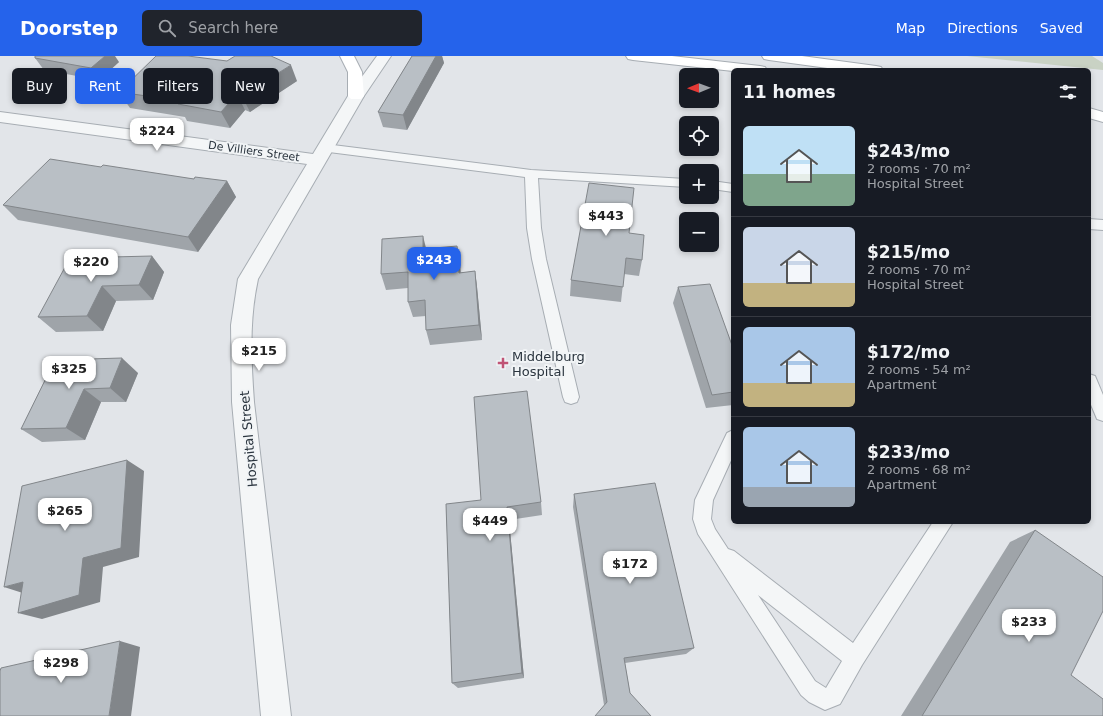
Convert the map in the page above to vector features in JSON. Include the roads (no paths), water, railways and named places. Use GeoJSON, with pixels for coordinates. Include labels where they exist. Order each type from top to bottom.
{"type":"FeatureCollection","features":[{"type":"Feature","properties":{"kind":"main road"},"geometry":{"type":"LineString","coordinates":[[347,56],[355,72],[356,96]]}},
{"type":"Feature","properties":{"kind":"main road"},"geometry":{"type":"LineString","coordinates":[[632,56],[742,68]]}},
{"type":"Feature","properties":{"kind":"main road"},"geometry":{"type":"LineString","coordinates":[[769,56],[861,68]]}},
{"type":"Feature","properties":{"kind":"main road"},"geometry":{"type":"LineString","coordinates":[[1091,114],[1103,117]]}},
{"type":"Feature","properties":{"kind":"street","name":"Hospital Street"},"geometry":{"type":"LineString","coordinates":[[276,716],[243,396],[241,334],[243,296],[248,278],[356,96],[384,56]]}},
{"type":"Feature","properties":{"kind":"street","name":"De Villiers Street"},"geometry":{"type":"LineString","coordinates":[[0,117],[321,154]]}},
{"type":"Feature","properties":{"kind":"lane"},"geometry":{"type":"LineString","coordinates":[[321,154],[531,174],[679,183]]}},
{"type":"Feature","properties":{"kind":"lane"},"geometry":{"type":"LineString","coordinates":[[531,174],[534,228],[539,259],[571,397]]}},
{"type":"Feature","properties":{"kind":"lane"},"geometry":{"type":"LineString","coordinates":[[719,187],[731,188]]}},
{"type":"Feature","properties":{"kind":"lane"},"geometry":{"type":"LineString","coordinates":[[1091,224],[1103,225]]}},
{"type":"Feature","properties":{"kind":"lane"},"geometry":{"type":"LineString","coordinates":[[1091,386],[1103,414]]}},
{"type":"Feature","properties":{"kind":"lane"},"geometry":{"type":"LineString","coordinates":[[731,442],[704,500],[702,519],[707,534],[808,688],[816,695],[825,699],[833,696],[855,658],[943,524]]}},
{"type":"Feature","properties":{"kind":"lane"},"geometry":{"type":"LineString","coordinates":[[717,550],[855,658]]}},
{"type":"Feature","properties":{"kind":"place","name":"Middelburg Hospital"},"geometry":{"type":"Point","coordinates":[503,363]}}]}
